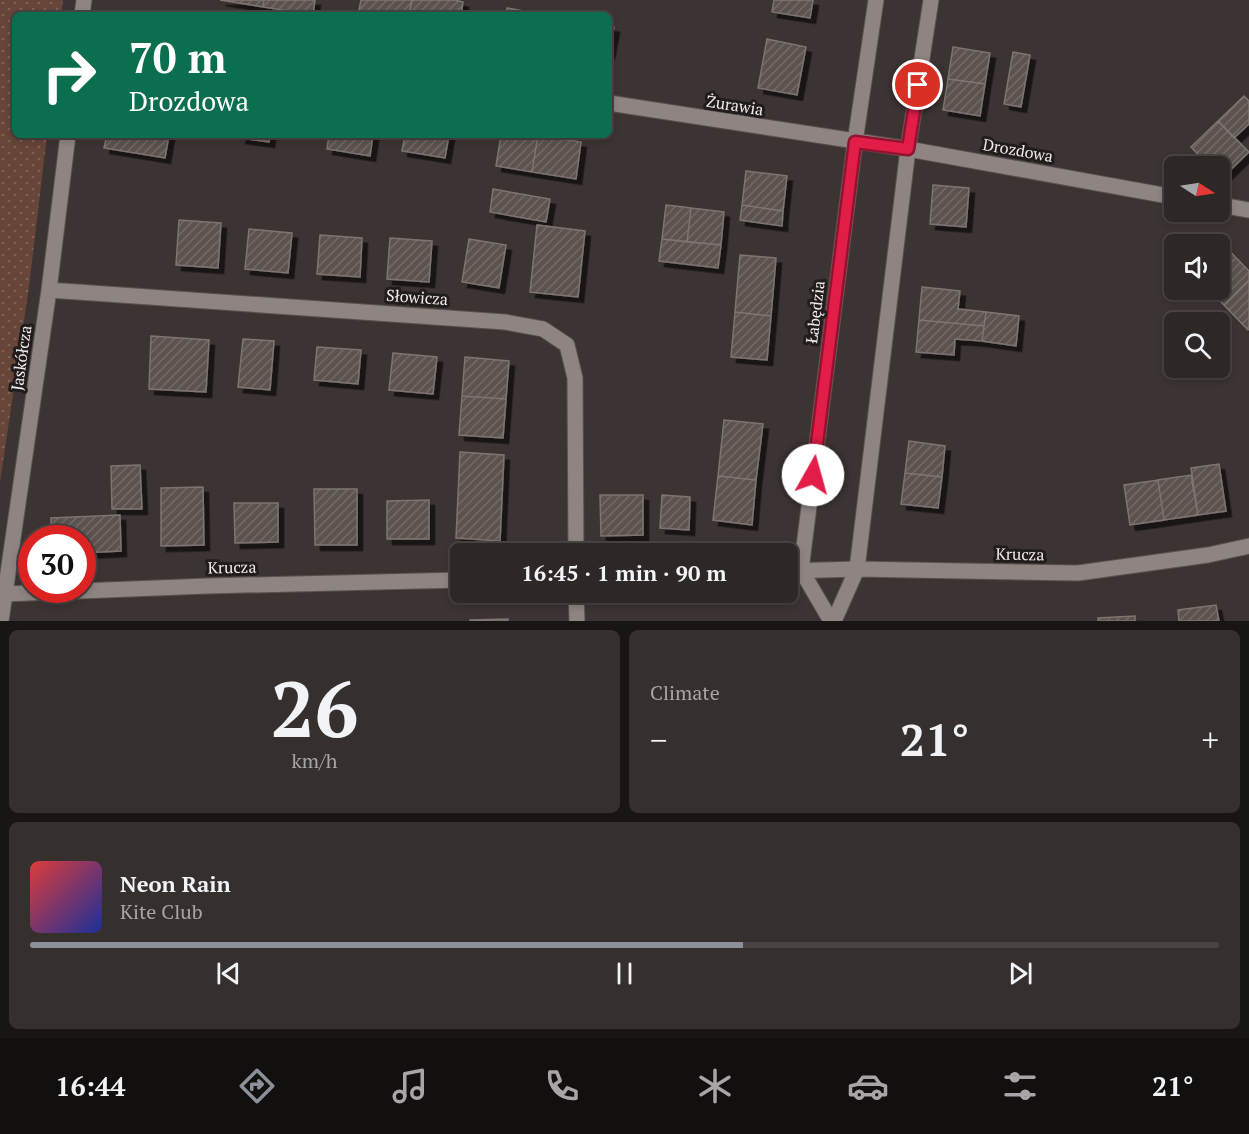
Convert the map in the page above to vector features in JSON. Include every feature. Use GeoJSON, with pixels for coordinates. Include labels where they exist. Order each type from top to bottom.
{"type":"FeatureCollection","features":[{"type":"Feature","properties":{"kind":"street","name":"Łabędzia"},"geometry":{"type":"LineString","coordinates":[[798,543],[876,0]]}},
{"type":"Feature","properties":{"kind":"street"},"geometry":{"type":"LineString","coordinates":[[798,575],[833,621],[857,569],[908,149],[931,0]]}},
{"type":"Feature","properties":{"kind":"street","name":"Żurawia"},"geometry":{"type":"LineString","coordinates":[[612,103],[855,142]]}},
{"type":"Feature","properties":{"kind":"street","name":"Jaskółcza"},"geometry":{"type":"LineString","coordinates":[[1,621],[49,290],[68,138]]}},
{"type":"Feature","properties":{"kind":"street","name":"Drozdowa"},"geometry":{"type":"LineString","coordinates":[[855,142],[908,149],[1164,195]]}},
{"type":"Feature","properties":{"kind":"street"},"geometry":{"type":"LineString","coordinates":[[1230,207],[1249,210]]}},
{"type":"Feature","properties":{"kind":"street","name":"Słowicza"},"geometry":{"type":"LineString","coordinates":[[49,290],[505,322],[543,329],[567,345],[575,378],[576,543]]}},
{"type":"Feature","properties":{"kind":"street","name":"Krucza"},"geometry":{"type":"LineString","coordinates":[[798,570],[1078,573],[1208,555],[1249,546]]}},
{"type":"Feature","properties":{"kind":"street","name":"Krucza"},"geometry":{"type":"LineString","coordinates":[[4,594],[450,580]]}},
{"type":"Feature","properties":{"kind":"street"},"geometry":{"type":"LineString","coordinates":[[576,603],[577,621]]}},
{"type":"Feature","properties":{"kind":"shaded area"},"geometry":{"type":"Polygon","coordinates":[[[0,0],[63,0],[61,12],[12,12],[12,138],[47,138],[29,287],[0,482],[0,0]]]}},
{"type":"Feature","properties":{"kind":"building"},"geometry":{"type":"Polygon","coordinates":[[[220,0],[264,0],[263,7],[220,0]]]}},
{"type":"Feature","properties":{"kind":"building"},"geometry":{"type":"Polygon","coordinates":[[[264,0],[315,0],[313,12],[294,12],[263,7],[264,0]]]}},
{"type":"Feature","properties":{"kind":"building"},"geometry":{"type":"Polygon","coordinates":[[[361,0],[412,0],[410,12],[359,12],[361,0]]]}},
{"type":"Feature","properties":{"kind":"building"},"geometry":{"type":"Polygon","coordinates":[[[412,0],[463,2],[461,12],[410,12],[412,0]]]}},
{"type":"Feature","properties":{"kind":"building"},"geometry":{"type":"Polygon","coordinates":[[[774,0],[813,0],[810,18],[772,12],[774,0]]]}},
{"type":"Feature","properties":{"kind":"building"},"geometry":{"type":"Polygon","coordinates":[[[507,8],[529,12],[506,12],[507,8]]]}},
{"type":"Feature","properties":{"kind":"building"},"geometry":{"type":"Polygon","coordinates":[[[767,39],[806,47],[797,95],[758,88],[767,39]]]}},
{"type":"Feature","properties":{"kind":"building"},"geometry":{"type":"Polygon","coordinates":[[[953,47],[990,53],[985,84],[948,79],[953,47]]]}},
{"type":"Feature","properties":{"kind":"building"},"geometry":{"type":"Polygon","coordinates":[[[1013,52],[1030,55],[1021,107],[1004,104],[1013,52]]]}},
{"type":"Feature","properties":{"kind":"building"},"geometry":{"type":"Polygon","coordinates":[[[948,79],[985,84],[980,116],[943,110],[948,79]]]}},
{"type":"Feature","properties":{"kind":"building"},"geometry":{"type":"Polygon","coordinates":[[[1244,96],[1249,101],[1249,124],[1234,138],[1218,121],[1244,96]]]}},
{"type":"Feature","properties":{"kind":"building"},"geometry":{"type":"Polygon","coordinates":[[[1218,121],[1249,152],[1230,170],[1230,156],[1200,156],[1191,147],[1218,121]]]}},
{"type":"Feature","properties":{"kind":"building"},"geometry":{"type":"Polygon","coordinates":[[[106,138],[168,138],[165,158],[104,148],[106,138]]]}},
{"type":"Feature","properties":{"kind":"building"},"geometry":{"type":"Polygon","coordinates":[[[240,138],[270,138],[269,142],[240,138]]]}},
{"type":"Feature","properties":{"kind":"building"},"geometry":{"type":"Polygon","coordinates":[[[329,138],[373,138],[370,156],[327,149],[329,138]]]}},
{"type":"Feature","properties":{"kind":"building"},"geometry":{"type":"Polygon","coordinates":[[[404,138],[448,138],[445,158],[402,151],[404,138]]]}},
{"type":"Feature","properties":{"kind":"building"},"geometry":{"type":"Polygon","coordinates":[[[501,138],[538,138],[532,172],[496,166],[501,138]]]}},
{"type":"Feature","properties":{"kind":"building"},"geometry":{"type":"Polygon","coordinates":[[[538,138],[581,142],[576,179],[532,172],[538,138]]]}},
{"type":"Feature","properties":{"kind":"building"},"geometry":{"type":"Polygon","coordinates":[[[746,171],[787,176],[783,211],[742,205],[746,171]]]}},
{"type":"Feature","properties":{"kind":"building"},"geometry":{"type":"Polygon","coordinates":[[[933,185],[969,188],[966,227],[930,224],[933,185]]]}},
{"type":"Feature","properties":{"kind":"building"},"geometry":{"type":"Polygon","coordinates":[[[493,189],[550,199],[546,222],[490,212],[493,189]]]}},
{"type":"Feature","properties":{"kind":"building"},"geometry":{"type":"Polygon","coordinates":[[[666,205],[691,208],[687,242],[662,239],[666,205]]]}},
{"type":"Feature","properties":{"kind":"building"},"geometry":{"type":"Polygon","coordinates":[[[742,205],[783,211],[782,226],[740,220],[742,205]]]}},
{"type":"Feature","properties":{"kind":"building"},"geometry":{"type":"Polygon","coordinates":[[[691,208],[724,212],[721,245],[687,242],[691,208]]]}},
{"type":"Feature","properties":{"kind":"building"},"geometry":{"type":"Polygon","coordinates":[[[179,220],[221,223],[218,268],[176,265],[179,220]]]}},
{"type":"Feature","properties":{"kind":"building"},"geometry":{"type":"Polygon","coordinates":[[[537,225],[585,231],[578,297],[530,292],[537,225]]]}},
{"type":"Feature","properties":{"kind":"building"},"geometry":{"type":"Polygon","coordinates":[[[249,229],[292,233],[288,273],[245,269],[249,229]]]}},
{"type":"Feature","properties":{"kind":"building"},"geometry":{"type":"Polygon","coordinates":[[[320,235],[362,238],[360,277],[317,274],[320,235]]]}},
{"type":"Feature","properties":{"kind":"building"},"geometry":{"type":"Polygon","coordinates":[[[390,238],[432,241],[429,282],[387,279],[390,238]]]}},
{"type":"Feature","properties":{"kind":"building"},"geometry":{"type":"Polygon","coordinates":[[[469,239],[506,245],[499,288],[462,282],[469,239]]]}},
{"type":"Feature","properties":{"kind":"building"},"geometry":{"type":"Polygon","coordinates":[[[662,239],[721,245],[718,268],[659,261],[662,239]]]}},
{"type":"Feature","properties":{"kind":"building"},"geometry":{"type":"Polygon","coordinates":[[[1230,251],[1249,271],[1249,280],[1230,299],[1230,251]]]}},
{"type":"Feature","properties":{"kind":"building"},"geometry":{"type":"Polygon","coordinates":[[[740,255],[776,258],[771,316],[735,312],[740,255]]]}},
{"type":"Feature","properties":{"kind":"building"},"geometry":{"type":"Polygon","coordinates":[[[1249,280],[1248,330],[1224,305],[1249,280]]]}},
{"type":"Feature","properties":{"kind":"building"},"geometry":{"type":"Polygon","coordinates":[[[922,287],[960,291],[958,309],[986,312],[984,326],[919,320],[922,287]]]}},
{"type":"Feature","properties":{"kind":"building"},"geometry":{"type":"Polygon","coordinates":[[[1219,300],[1229,300],[1224,305],[1219,300]]]}},
{"type":"Feature","properties":{"kind":"building"},"geometry":{"type":"Polygon","coordinates":[[[735,312],[771,316],[767,360],[731,357],[735,312]]]}},
{"type":"Feature","properties":{"kind":"building"},"geometry":{"type":"Polygon","coordinates":[[[986,312],[1019,316],[1016,346],[982,341],[986,312]]]}},
{"type":"Feature","properties":{"kind":"building"},"geometry":{"type":"Polygon","coordinates":[[[919,320],[984,326],[982,341],[955,339],[954,355],[916,352],[919,320]]]}},
{"type":"Feature","properties":{"kind":"building"},"geometry":{"type":"Polygon","coordinates":[[[151,336],[209,340],[206,392],[149,389],[151,336]]]}},
{"type":"Feature","properties":{"kind":"building"},"geometry":{"type":"Polygon","coordinates":[[[243,339],[274,341],[270,390],[238,387],[243,339]]]}},
{"type":"Feature","properties":{"kind":"building"},"geometry":{"type":"Polygon","coordinates":[[[317,347],[361,350],[358,384],[314,380],[317,347]]]}},
{"type":"Feature","properties":{"kind":"building"},"geometry":{"type":"Polygon","coordinates":[[[393,353],[437,357],[433,394],[389,390],[393,353]]]}},
{"type":"Feature","properties":{"kind":"building"},"geometry":{"type":"Polygon","coordinates":[[[465,357],[509,361],[506,399],[462,396],[465,357]]]}},
{"type":"Feature","properties":{"kind":"building"},"geometry":{"type":"Polygon","coordinates":[[[462,396],[506,399],[503,438],[459,435],[462,396]]]}},
{"type":"Feature","properties":{"kind":"building"},"geometry":{"type":"Polygon","coordinates":[[[724,420],[763,424],[756,480],[718,476],[724,420]]]}},
{"type":"Feature","properties":{"kind":"building"},"geometry":{"type":"Polygon","coordinates":[[[909,441],[945,446],[942,477],[905,473],[909,441]]]}},
{"type":"Feature","properties":{"kind":"building"},"geometry":{"type":"Polygon","coordinates":[[[460,452],[504,455],[500,541],[456,538],[460,452]]]}},
{"type":"Feature","properties":{"kind":"building"},"geometry":{"type":"Polygon","coordinates":[[[1219,464],[1226,511],[1198,515],[1191,468],[1219,464]]]}},
{"type":"Feature","properties":{"kind":"building"},"geometry":{"type":"Polygon","coordinates":[[[140,465],[142,509],[112,509],[111,466],[140,465]]]}},
{"type":"Feature","properties":{"kind":"building"},"geometry":{"type":"Polygon","coordinates":[[[905,473],[942,477],[938,508],[901,504],[905,473]]]}},
{"type":"Feature","properties":{"kind":"building"},"geometry":{"type":"Polygon","coordinates":[[[1191,475],[1198,515],[1164,520],[1158,480],[1191,475]]]}},
{"type":"Feature","properties":{"kind":"building"},"geometry":{"type":"Polygon","coordinates":[[[718,476],[756,480],[752,525],[713,520],[718,476]]]}},
{"type":"Feature","properties":{"kind":"building"},"geometry":{"type":"Polygon","coordinates":[[[1158,480],[1164,520],[1130,525],[1124,485],[1158,480]]]}},
{"type":"Feature","properties":{"kind":"building"},"geometry":{"type":"Polygon","coordinates":[[[203,487],[204,545],[161,546],[161,488],[203,487]]]}},
{"type":"Feature","properties":{"kind":"building"},"geometry":{"type":"Polygon","coordinates":[[[314,489],[357,489],[357,545],[315,545],[314,489]]]}},
{"type":"Feature","properties":{"kind":"building"},"geometry":{"type":"Polygon","coordinates":[[[600,495],[643,495],[643,535],[601,536],[600,495]]]}},
{"type":"Feature","properties":{"kind":"building"},"geometry":{"type":"Polygon","coordinates":[[[662,495],[690,497],[689,530],[660,528],[662,495]]]}},
{"type":"Feature","properties":{"kind":"building"},"geometry":{"type":"Polygon","coordinates":[[[429,500],[429,539],[387,539],[387,501],[429,500]]]}},
{"type":"Feature","properties":{"kind":"building"},"geometry":{"type":"Polygon","coordinates":[[[234,503],[278,503],[278,542],[235,543],[234,503]]]}},
{"type":"Feature","properties":{"kind":"building"},"geometry":{"type":"Polygon","coordinates":[[[120,515],[121,551],[96,552],[96,525],[51,525],[51,518],[120,515]]]}},
{"type":"Feature","properties":{"kind":"building"},"geometry":{"type":"Polygon","coordinates":[[[1216,605],[1219,621],[1179,621],[1178,610],[1216,605]]]}},
{"type":"Feature","properties":{"kind":"building"},"geometry":{"type":"Polygon","coordinates":[[[1135,616],[1135,621],[1098,621],[1098,618],[1135,616]]]}},
{"type":"Feature","properties":{"kind":"building"},"geometry":{"type":"Polygon","coordinates":[[[508,619],[508,621],[470,621],[470,620],[508,619]]]}},
{"type":"Feature","properties":{"kind":"route"},"geometry":{"type":"LineString","coordinates":[[813,475],[855,142],[908,149],[918,85]]}}]}
